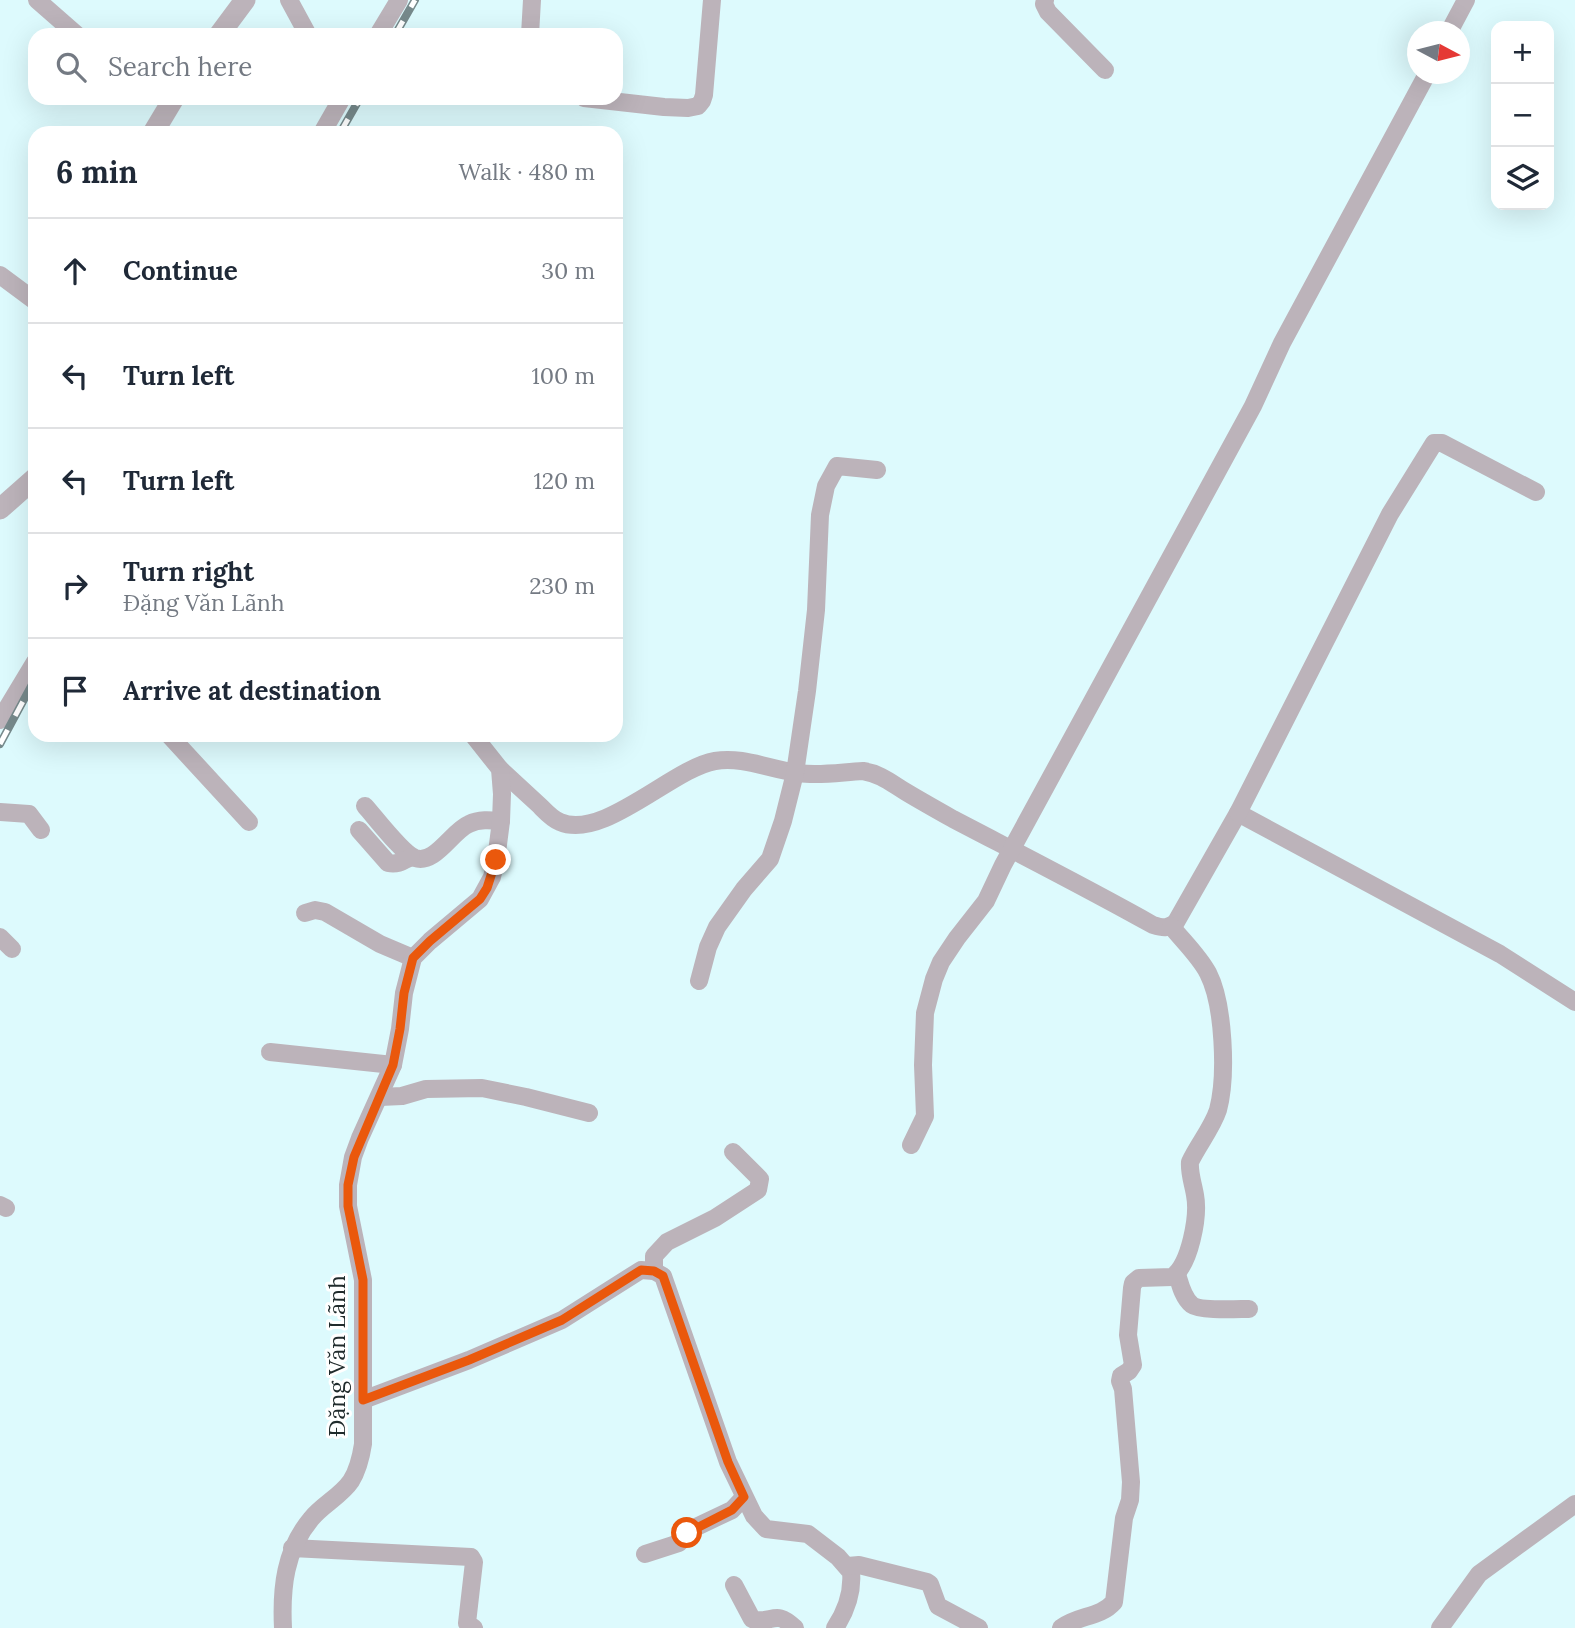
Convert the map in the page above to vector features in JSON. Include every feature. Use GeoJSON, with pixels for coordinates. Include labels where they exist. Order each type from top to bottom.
{"type":"FeatureCollection","features":[{"type":"Feature","properties":{"kind":"street"},"geometry":{"type":"LineString","coordinates":[[37,0],[69,28]]}},
{"type":"Feature","properties":{"kind":"street"},"geometry":{"type":"LineString","coordinates":[[224,28],[245,0]]}},
{"type":"Feature","properties":{"kind":"street"},"geometry":{"type":"LineString","coordinates":[[289,0],[304,28]]}},
{"type":"Feature","properties":{"kind":"street"},"geometry":{"type":"LineString","coordinates":[[382,28],[398,0]]}},
{"type":"Feature","properties":{"kind":"street"},"geometry":{"type":"LineString","coordinates":[[530,28],[532,0]]}},
{"type":"Feature","properties":{"kind":"street"},"geometry":{"type":"LineString","coordinates":[[623,102],[664,107],[698,106],[704,95],[712,0]]}},
{"type":"Feature","properties":{"kind":"street"},"geometry":{"type":"LineString","coordinates":[[1045,0],[1044,5],[1048,12],[1105,70]]}},
{"type":"Feature","properties":{"kind":"street"},"geometry":{"type":"LineString","coordinates":[[1455,21],[1466,0]]}},
{"type":"Feature","properties":{"kind":"street"},"geometry":{"type":"LineString","coordinates":[[911,1145],[925,1116],[925,1013],[941,962],[986,901],[1012,848],[1253,406],[1282,343],[1422,84]]}},
{"type":"Feature","properties":{"kind":"street"},"geometry":{"type":"LineString","coordinates":[[156,126],[164,105]]}},
{"type":"Feature","properties":{"kind":"street"},"geometry":{"type":"LineString","coordinates":[[326,126],[338,105]]}},
{"type":"Feature","properties":{"kind":"street"},"geometry":{"type":"LineString","coordinates":[[0,275],[28,296]]}},
{"type":"Feature","properties":{"kind":"street"},"geometry":{"type":"LineString","coordinates":[[479,742],[500,769],[557,821],[572,825],[603,819],[695,768],[722,760],[747,762],[804,774],[863,771],[879,774],[951,818],[1163,928],[1176,922],[1238,813],[1390,514],[1434,443],[1442,443],[1536,492]]}},
{"type":"Feature","properties":{"kind":"street"},"geometry":{"type":"LineString","coordinates":[[699,981],[708,947],[717,927],[770,859],[783,821],[795,773],[807,691],[816,610],[820,515],[826,486],[837,466],[877,471]]}},
{"type":"Feature","properties":{"kind":"street"},"geometry":{"type":"LineString","coordinates":[[0,509],[28,484]]}},
{"type":"Feature","properties":{"kind":"street"},"geometry":{"type":"LineString","coordinates":[[0,720],[28,674]]}},
{"type":"Feature","properties":{"kind":"street"},"geometry":{"type":"LineString","coordinates":[[175,742],[249,822]]}},
{"type":"Feature","properties":{"kind":"street"},"geometry":{"type":"LineString","coordinates":[[305,913],[314,910],[326,912],[380,944],[413,958],[480,899],[487,888],[496,860],[501,821],[500,769]]}},
{"type":"Feature","properties":{"kind":"street"},"geometry":{"type":"LineString","coordinates":[[365,806],[389,834],[417,859],[427,858],[471,822],[486,819],[501,821]]}},
{"type":"Feature","properties":{"kind":"street"},"geometry":{"type":"LineString","coordinates":[[0,813],[29,814],[41,830]]}},
{"type":"Feature","properties":{"kind":"street"},"geometry":{"type":"LineString","coordinates":[[1238,813],[1500,954],[1575,1002]]}},
{"type":"Feature","properties":{"kind":"street"},"geometry":{"type":"LineString","coordinates":[[359,830],[388,863],[400,863],[411,856]]}},
{"type":"Feature","properties":{"kind":"street"},"geometry":{"type":"LineString","coordinates":[[1061,1628],[1070,1621],[1108,1609],[1114,1602],[1124,1518],[1130,1500],[1131,1482],[1121,1376],[1133,1365],[1128,1335],[1133,1283],[1139,1278],[1172,1277],[1181,1269],[1196,1224],[1190,1162],[1217,1110],[1222,1087],[1223,1046],[1214,985],[1206,970],[1171,926]]}},
{"type":"Feature","properties":{"kind":"street","name":"Đặng Văn Lãnh"},"geometry":{"type":"LineString","coordinates":[[283,1628],[282,1590],[292,1548],[311,1519],[350,1482],[363,1444],[363,1280],[348,1206],[348,1185],[357,1148],[393,1065],[404,993],[413,958]]}},
{"type":"Feature","properties":{"kind":"street"},"geometry":{"type":"LineString","coordinates":[[270,1052],[393,1065]]}},
{"type":"Feature","properties":{"kind":"street"},"geometry":{"type":"LineString","coordinates":[[380,1097],[402,1096],[426,1089],[482,1088],[589,1113]]}},
{"type":"Feature","properties":{"kind":"street"},"geometry":{"type":"LineString","coordinates":[[654,1271],[654,1256],[667,1242],[715,1218],[758,1190],[760,1178],[733,1152]]}},
{"type":"Feature","properties":{"kind":"street"},"geometry":{"type":"LineString","coordinates":[[363,1400],[469,1360],[562,1320],[641,1270],[654,1271],[663,1276],[728,1462],[754,1516],[766,1529],[808,1534],[852,1572],[847,1607],[835,1628]]}},
{"type":"Feature","properties":{"kind":"street"},"geometry":{"type":"LineString","coordinates":[[1177,1274],[1182,1291],[1190,1304],[1201,1308],[1250,1309]]}},
{"type":"Feature","properties":{"kind":"street"},"geometry":{"type":"LineString","coordinates":[[646,1554],[679,1543],[687,1533],[732,1510],[744,1497]]}},
{"type":"Feature","properties":{"kind":"street"},"geometry":{"type":"LineString","coordinates":[[1440,1628],[1479,1574],[1575,1504]]}},
{"type":"Feature","properties":{"kind":"street"},"geometry":{"type":"LineString","coordinates":[[292,1548],[471,1557],[474,1562],[467,1623],[474,1628]]}},
{"type":"Feature","properties":{"kind":"street"},"geometry":{"type":"LineString","coordinates":[[848,1566],[927,1581],[938,1606],[979,1628]]}},
{"type":"Feature","properties":{"kind":"street"},"geometry":{"type":"LineString","coordinates":[[733,1585],[752,1619],[760,1622],[776,1617],[784,1619],[795,1628]]}},
{"type":"Feature","properties":{"kind":"railway"},"geometry":{"type":"LineString","coordinates":[[399,28],[415,0]]}},
{"type":"Feature","properties":{"kind":"railway"},"geometry":{"type":"LineString","coordinates":[[344,126],[356,105]]}},
{"type":"Feature","properties":{"kind":"railway"},"geometry":{"type":"LineString","coordinates":[[0,744],[28,692]]}},
{"type":"Feature","properties":{"kind":"route"},"geometry":{"type":"LineString","coordinates":[[496,860],[492,877],[480,899],[413,958],[404,993],[393,1065],[354,1157],[348,1185],[348,1206],[363,1280],[363,1400],[469,1360],[562,1320],[641,1270],[654,1271],[663,1276],[728,1462],[744,1497],[732,1510],[687,1533]]}}]}
